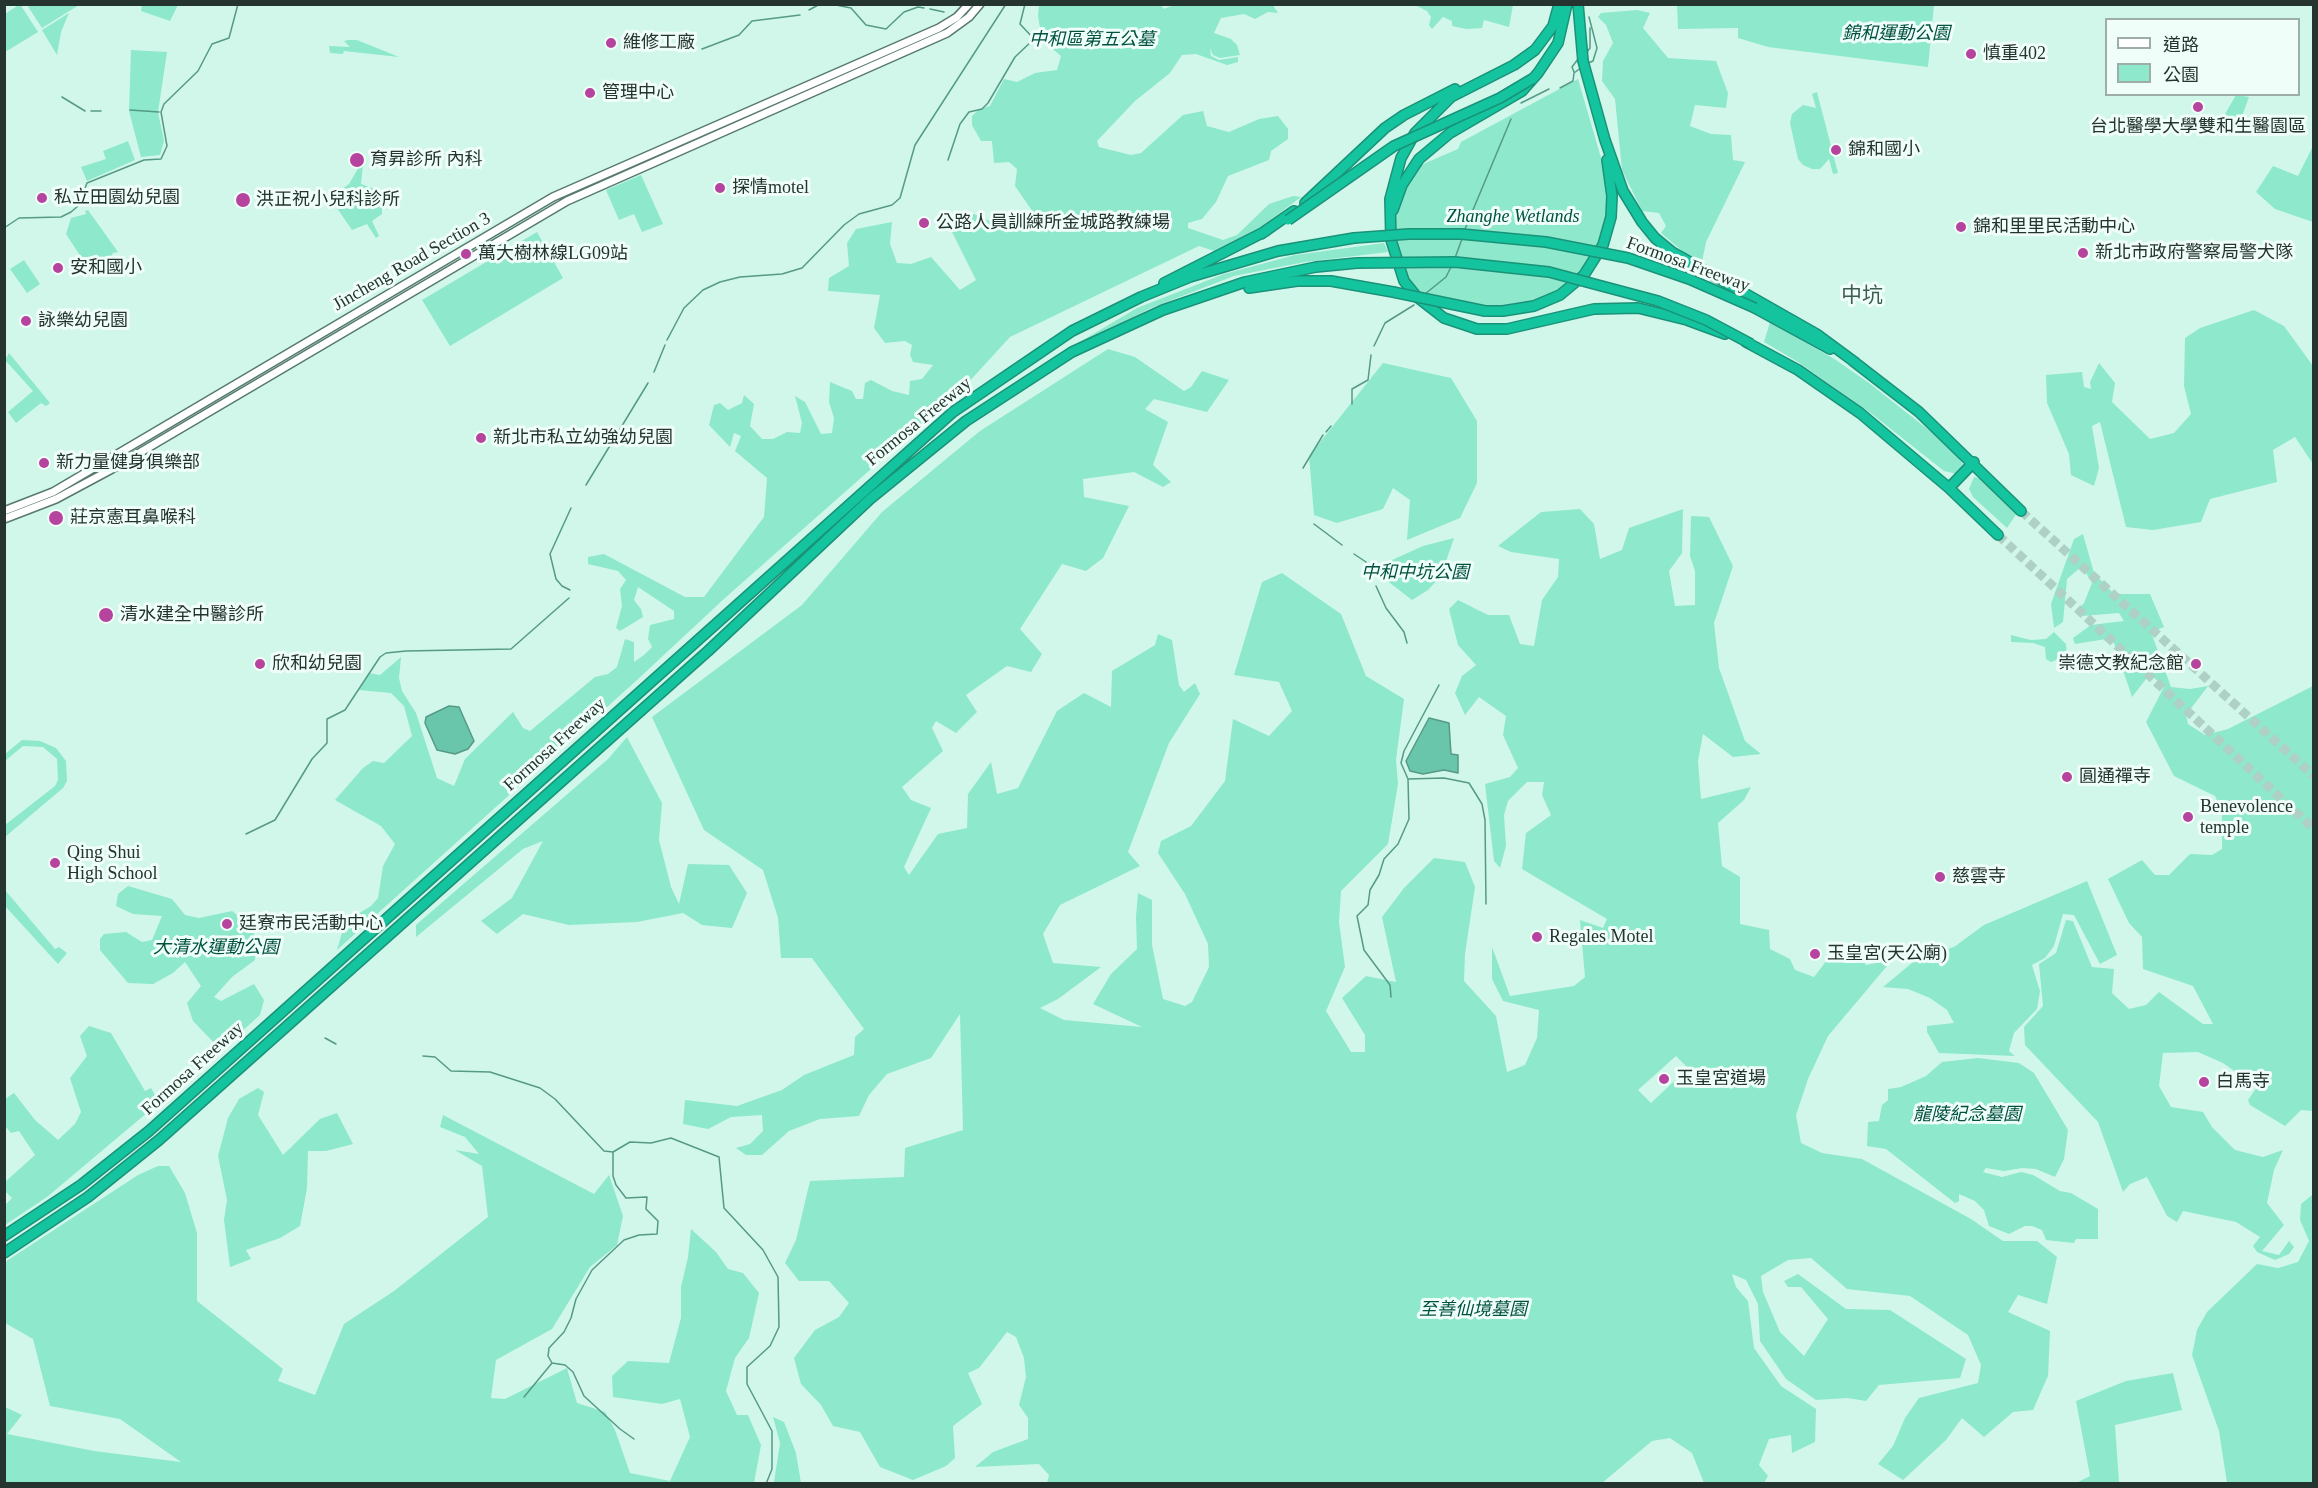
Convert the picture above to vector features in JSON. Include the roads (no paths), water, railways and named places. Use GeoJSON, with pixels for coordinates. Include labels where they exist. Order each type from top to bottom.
{"type":"FeatureCollection","features":[{"type":"Feature","properties":{"kind":"highway"},"geometry":{"type":"LineString","coordinates":[[1287,219],[1385,128],[1429,102],[1514,65],[1535,50],[1553,26],[1559,4]]}},
{"type":"Feature","properties":{"kind":"highway"},"geometry":{"type":"LineString","coordinates":[[1390,223],[1401,185],[1419,159],[1450,133],[1522,91],[1550,59],[1558,43],[1568,4]]}},
{"type":"Feature","properties":{"kind":"highway"},"geometry":{"type":"LineString","coordinates":[[1578,4],[1583,60],[1590,89],[1605,140],[1634,210],[1655,238],[1672,252],[1757,304]]}},
{"type":"Feature","properties":{"kind":"highway"},"geometry":{"type":"LineString","coordinates":[[1491,75],[1451,98],[1415,133],[1401,158],[1391,189],[1390,223],[1393,252],[1404,280],[1417,297],[1436,313],[1462,326],[1507,329],[1594,309],[1638,308],[1687,320],[1751,344]]}},
{"type":"Feature","properties":{"kind":"highway"},"geometry":{"type":"LineString","coordinates":[[1141,297],[1178,274],[1287,219],[1394,146],[1500,98],[1532,79]]}},
{"type":"Feature","properties":{"kind":"highway"},"geometry":{"type":"LineString","coordinates":[[1162,310],[1268,284],[1297,281],[1331,281],[1485,311],[1503,311],[1534,306],[1560,295],[1584,275],[1603,245],[1611,217],[1612,196],[1605,140]]}},
{"type":"Feature","properties":{"kind":"highway","name":"Formosa Freeway"},"geometry":{"type":"LineString","coordinates":[[4,1236],[81,1185],[149,1131],[953,412],[1072,331],[1141,297],[1190,277],[1278,251],[1354,238],[1409,234],[1461,234],[1546,242],[1628,258],[1757,304],[1856,363],[1919,412],[1974,462],[2021,511]]}},
{"type":"Feature","properties":{"kind":"highway","name":"Formosa Freeway"},"geometry":{"type":"LineString","coordinates":[[4,1253],[88,1197],[159,1140],[708,651],[870,499],[966,422],[1019,384],[1072,352],[1162,310],[1245,282],[1316,267],[1357,263],[1455,262],[1549,272],[1658,301],[1706,320],[1798,370],[1860,413],[1949,488],[1998,535]]}},
{"type":"Feature","properties":{"kind":"highway"},"geometry":{"type":"LineString","coordinates":[[1949,488],[1974,462]]}},
{"type":"Feature","properties":{"kind":"main road","name":"Jincheng Road Section 3"},"geometry":{"type":"LineString","coordinates":[[25,509],[553,197],[939,28],[957,17],[969,4]]}},
{"type":"Feature","properties":{"kind":"main road","name":"Jincheng Road Section 3"},"geometry":{"type":"LineString","coordinates":[[25,509],[56,499],[112,469],[567,201],[947,33],[969,17],[980,4]]}},
{"type":"Feature","properties":{"kind":"main road"},"geometry":{"type":"LineString","coordinates":[[4,511],[25,509]]}},
{"type":"Feature","properties":{"kind":"main road"},"geometry":{"type":"LineString","coordinates":[[4,519],[25,509]]}},
{"type":"Feature","properties":{"kind":"waterway"},"geometry":{"type":"LineString","coordinates":[[4,228],[19,218],[61,217],[78,206],[87,183],[144,160],[161,159],[167,146],[161,112],[164,104],[198,71],[212,44],[229,38],[238,4]]}},
{"type":"Feature","properties":{"kind":"waterway"},"geometry":{"type":"LineString","coordinates":[[809,10],[820,4]]}},
{"type":"Feature","properties":{"kind":"waterway"},"geometry":{"type":"LineString","coordinates":[[831,4],[851,8],[866,25],[886,29],[904,12],[918,7],[924,8]]}},
{"type":"Feature","properties":{"kind":"waterway"},"geometry":{"type":"LineString","coordinates":[[667,340],[684,308],[703,290],[720,282],[740,277],[782,274],[802,268],[844,225],[859,214],[892,205],[900,198],[915,145],[1006,4]]}},
{"type":"Feature","properties":{"kind":"waterway"},"geometry":{"type":"LineString","coordinates":[[948,160],[960,124],[969,112],[982,109],[988,103],[1015,57],[1034,39],[1020,24],[1025,4]]}},
{"type":"Feature","properties":{"kind":"waterway"},"geometry":{"type":"LineString","coordinates":[[930,9],[944,12]]}},
{"type":"Feature","properties":{"kind":"waterway"},"geometry":{"type":"LineString","coordinates":[[702,49],[739,35],[752,21],[800,15]]}},
{"type":"Feature","properties":{"kind":"waterway"},"geometry":{"type":"LineString","coordinates":[[1588,63],[1593,61],[1597,48],[1589,17]]}},
{"type":"Feature","properties":{"kind":"waterway"},"geometry":{"type":"LineString","coordinates":[[1587,52],[1590,48],[1590,28]]}},
{"type":"Feature","properties":{"kind":"waterway"},"geometry":{"type":"LineString","coordinates":[[1574,72],[1572,67],[1578,59]]}},
{"type":"Feature","properties":{"kind":"waterway"},"geometry":{"type":"LineString","coordinates":[[1560,88],[1573,81],[1574,73],[1582,67]]}},
{"type":"Feature","properties":{"kind":"waterway"},"geometry":{"type":"LineString","coordinates":[[1521,103],[1549,89]]}},
{"type":"Feature","properties":{"kind":"waterway"},"geometry":{"type":"LineString","coordinates":[[62,97],[85,111]]}},
{"type":"Feature","properties":{"kind":"waterway"},"geometry":{"type":"LineString","coordinates":[[130,110],[159,112]]}},
{"type":"Feature","properties":{"kind":"waterway"},"geometry":{"type":"LineString","coordinates":[[91,111],[101,111]]}},
{"type":"Feature","properties":{"kind":"waterway"},"geometry":{"type":"LineString","coordinates":[[1465,229],[1511,119]]}},
{"type":"Feature","properties":{"kind":"waterway"},"geometry":{"type":"LineString","coordinates":[[1455,258],[1462,239]]}},
{"type":"Feature","properties":{"kind":"waterway"},"geometry":{"type":"LineString","coordinates":[[1425,294],[1446,277],[1451,267]]}},
{"type":"Feature","properties":{"kind":"waterway"},"geometry":{"type":"LineString","coordinates":[[1374,346],[1385,323],[1414,305]]}},
{"type":"Feature","properties":{"kind":"waterway"},"geometry":{"type":"LineString","coordinates":[[654,372],[665,345]]}},
{"type":"Feature","properties":{"kind":"waterway"},"geometry":{"type":"LineString","coordinates":[[1352,404],[1352,389],[1368,380],[1371,355]]}},
{"type":"Feature","properties":{"kind":"waterway"},"geometry":{"type":"LineString","coordinates":[[586,485],[648,383]]}},
{"type":"Feature","properties":{"kind":"waterway"},"geometry":{"type":"LineString","coordinates":[[1326,432],[1331,426]]}},
{"type":"Feature","properties":{"kind":"waterway"},"geometry":{"type":"LineString","coordinates":[[1303,468],[1323,435]]}},
{"type":"Feature","properties":{"kind":"waterway"},"geometry":{"type":"LineString","coordinates":[[570,590],[556,579],[550,554],[571,508]]}},
{"type":"Feature","properties":{"kind":"waterway"},"geometry":{"type":"LineString","coordinates":[[1314,524],[1342,545]]}},
{"type":"Feature","properties":{"kind":"waterway"},"geometry":{"type":"LineString","coordinates":[[1354,554],[1366,562]]}},
{"type":"Feature","properties":{"kind":"waterway"},"geometry":{"type":"LineString","coordinates":[[1376,586],[1386,608],[1404,632],[1407,643]]}},
{"type":"Feature","properties":{"kind":"waterway"},"geometry":{"type":"LineString","coordinates":[[246,834],[275,820],[312,759],[327,743],[327,719],[345,710],[380,657],[386,653],[406,651],[511,649],[569,598]]}},
{"type":"Feature","properties":{"kind":"waterway"},"geometry":{"type":"LineString","coordinates":[[1391,997],[1390,985],[1364,950],[1357,916],[1368,905],[1370,890],[1379,875],[1384,859],[1398,844],[1409,819],[1408,779],[1401,763],[1404,751],[1439,685]]}},
{"type":"Feature","properties":{"kind":"waterway"},"geometry":{"type":"LineString","coordinates":[[1408,779],[1444,778],[1469,783],[1482,804],[1485,820],[1486,904]]}},
{"type":"Feature","properties":{"kind":"waterway"},"geometry":{"type":"LineString","coordinates":[[325,1038],[336,1044]]}},
{"type":"Feature","properties":{"kind":"waterway"},"geometry":{"type":"LineString","coordinates":[[423,1056],[435,1057],[451,1071],[490,1072],[540,1088],[555,1099],[604,1151],[613,1152],[613,1176],[616,1185],[626,1198],[647,1197],[646,1209],[658,1221],[657,1234],[639,1235],[624,1240],[592,1270],[576,1299],[564,1332],[549,1348],[548,1356],[552,1363],[565,1365],[573,1372],[584,1396],[634,1439]]}},
{"type":"Feature","properties":{"kind":"waterway"},"geometry":{"type":"LineString","coordinates":[[613,1152],[630,1142],[651,1143],[671,1138],[719,1157],[724,1208],[763,1250],[778,1277],[779,1327],[770,1346],[747,1367],[747,1384],[772,1431],[772,1469],[766,1484]]}},
{"type":"Feature","properties":{"kind":"waterway"},"geometry":{"type":"LineString","coordinates":[[524,1397],[552,1363]]}},
{"type":"Feature","properties":{"kind":"tunnel"},"geometry":{"type":"LineString","coordinates":[[2021,511],[2314,776]]}},
{"type":"Feature","properties":{"kind":"tunnel"},"geometry":{"type":"LineString","coordinates":[[1998,535],[2314,829]]}},
{"type":"Feature","properties":{"kind":"place","name":"維修工廠"},"geometry":{"type":"Point","coordinates":[611,43]}},
{"type":"Feature","properties":{"kind":"place","name":"慎重402"},"geometry":{"type":"Point","coordinates":[1971,54]}},
{"type":"Feature","properties":{"kind":"place","name":"管理中心"},"geometry":{"type":"Point","coordinates":[590,93]}},
{"type":"Feature","properties":{"kind":"place","name":"台北醫學大學雙和生醫園區"},"geometry":{"type":"Point","coordinates":[2198,107]}},
{"type":"Feature","properties":{"kind":"place","name":"錦和國小"},"geometry":{"type":"Point","coordinates":[1836,150]}},
{"type":"Feature","properties":{"kind":"place","name":"育昇診所 內科"},"geometry":{"type":"Point","coordinates":[357,160]}},
{"type":"Feature","properties":{"kind":"place","name":"探情motel"},"geometry":{"type":"Point","coordinates":[720,188]}},
{"type":"Feature","properties":{"kind":"place","name":"私立田園幼兒園"},"geometry":{"type":"Point","coordinates":[42,198]}},
{"type":"Feature","properties":{"kind":"place","name":"洪正祝小兒科診所"},"geometry":{"type":"Point","coordinates":[243,200]}},
{"type":"Feature","properties":{"kind":"place","name":"公路人員訓練所金城路教練場"},"geometry":{"type":"Point","coordinates":[924,223]}},
{"type":"Feature","properties":{"kind":"place","name":"錦和里里民活動中心"},"geometry":{"type":"Point","coordinates":[1961,227]}},
{"type":"Feature","properties":{"kind":"place","name":"新北市政府警察局警犬隊"},"geometry":{"type":"Point","coordinates":[2083,253]}},
{"type":"Feature","properties":{"kind":"place","name":"萬大樹林線LG09站"},"geometry":{"type":"Point","coordinates":[466,254]}},
{"type":"Feature","properties":{"kind":"place","name":"安和國小"},"geometry":{"type":"Point","coordinates":[58,268]}},
{"type":"Feature","properties":{"kind":"place","name":"詠樂幼兒園"},"geometry":{"type":"Point","coordinates":[26,321]}},
{"type":"Feature","properties":{"kind":"place","name":"新北市私立幼強幼兒園"},"geometry":{"type":"Point","coordinates":[481,438]}},
{"type":"Feature","properties":{"kind":"place","name":"新力量健身俱樂部"},"geometry":{"type":"Point","coordinates":[44,463]}},
{"type":"Feature","properties":{"kind":"place","name":"莊京憲耳鼻喉科"},"geometry":{"type":"Point","coordinates":[56,518]}},
{"type":"Feature","properties":{"kind":"place","name":"清水建全中醫診所"},"geometry":{"type":"Point","coordinates":[106,615]}},
{"type":"Feature","properties":{"kind":"place","name":"欣和幼兒園"},"geometry":{"type":"Point","coordinates":[260,664]}},
{"type":"Feature","properties":{"kind":"place","name":"崇德文教紀念館"},"geometry":{"type":"Point","coordinates":[2196,664]}},
{"type":"Feature","properties":{"kind":"place","name":"圓通禪寺"},"geometry":{"type":"Point","coordinates":[2067,777]}},
{"type":"Feature","properties":{"kind":"place","name":"Benevolence temple"},"geometry":{"type":"Point","coordinates":[2188,817]}},
{"type":"Feature","properties":{"kind":"place","name":"Qing Shui High School"},"geometry":{"type":"Point","coordinates":[55,863]}},
{"type":"Feature","properties":{"kind":"place","name":"慈雲寺"},"geometry":{"type":"Point","coordinates":[1940,877]}},
{"type":"Feature","properties":{"kind":"place","name":"廷寮市民活動中心"},"geometry":{"type":"Point","coordinates":[227,924]}},
{"type":"Feature","properties":{"kind":"place","name":"Regales Motel"},"geometry":{"type":"Point","coordinates":[1537,937]}},
{"type":"Feature","properties":{"kind":"place","name":"玉皇宮(天公廟)"},"geometry":{"type":"Point","coordinates":[1815,954]}},
{"type":"Feature","properties":{"kind":"place","name":"玉皇宮道場"},"geometry":{"type":"Point","coordinates":[1664,1079]}},
{"type":"Feature","properties":{"kind":"place","name":"白馬寺"},"geometry":{"type":"Point","coordinates":[2204,1082]}},
{"type":"Feature","properties":{"kind":"district","name":"中坑"},"geometry":{"type":"Point","coordinates":[1862,296]}},
{"type":"Feature","properties":{"kind":"park label","name":"錦和運動公園"},"geometry":{"type":"Point","coordinates":[1896,34]}},
{"type":"Feature","properties":{"kind":"park label","name":"中和區第五公墓"},"geometry":{"type":"Point","coordinates":[1092,40]}},
{"type":"Feature","properties":{"kind":"park label","name":"Zhanghe Wetlands"},"geometry":{"type":"Point","coordinates":[1513,217]}},
{"type":"Feature","properties":{"kind":"park label","name":"中和中坑公園"},"geometry":{"type":"Point","coordinates":[1415,573]}},
{"type":"Feature","properties":{"kind":"park label","name":"大清水運動公園"},"geometry":{"type":"Point","coordinates":[216,948]}},
{"type":"Feature","properties":{"kind":"park label","name":"龍陵紀念墓園"},"geometry":{"type":"Point","coordinates":[1967,1115]}},
{"type":"Feature","properties":{"kind":"park label","name":"至善仙境墓園"},"geometry":{"type":"Point","coordinates":[1473,1310]}}]}
